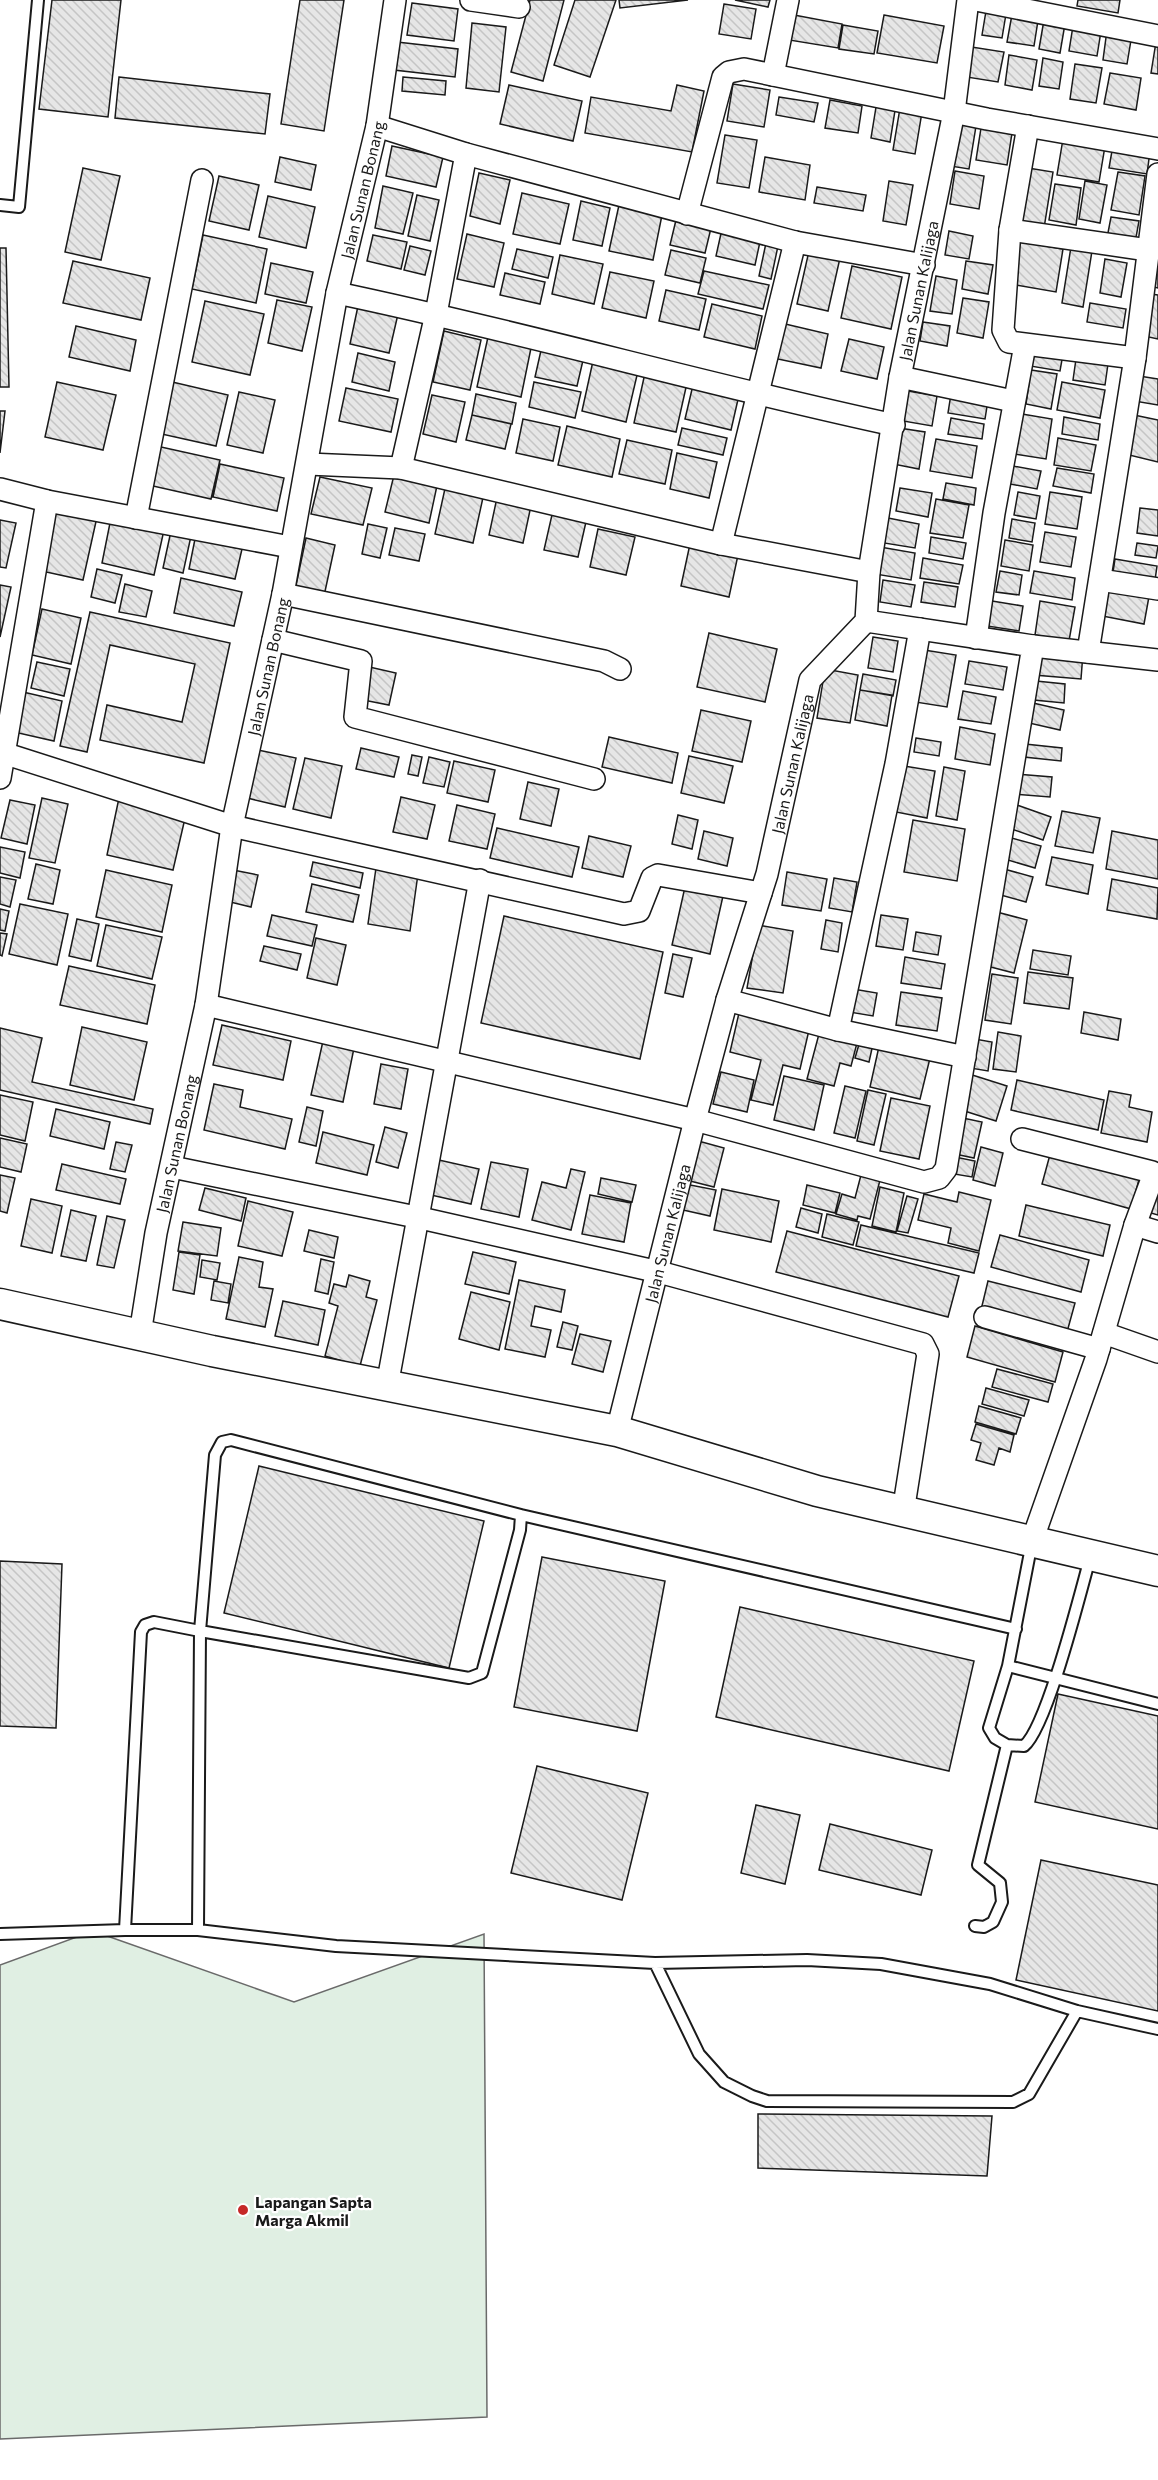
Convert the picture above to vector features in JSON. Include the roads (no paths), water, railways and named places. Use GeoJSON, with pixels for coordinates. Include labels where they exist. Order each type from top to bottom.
{"type":"FeatureCollection","features":[{"type":"Feature","properties":{"kind":"main road"},"geometry":{"type":"LineString","coordinates":[[0,1304],[387,1386],[617,1431],[817,1491],[1158,1571]]}},
{"type":"Feature","properties":{"kind":"street","name":"Jalan Sunan Bonang"},"geometry":{"type":"LineString","coordinates":[[140,1334],[156,1233],[206,1005],[232,826],[283,594],[337,293],[377,126],[395,0]]}},
{"type":"Feature","properties":{"kind":"street"},"geometry":{"type":"LineString","coordinates":[[471,0],[519,7]]}},
{"type":"Feature","properties":{"kind":"street"},"geometry":{"type":"LineString","coordinates":[[773,75],[788,0]]}},
{"type":"Feature","properties":{"kind":"street","name":"Jalan Sunan Kalijaga"},"geometry":{"type":"LineString","coordinates":[[617,1431],[727,1000],[776,838],[810,680],[866,621],[869,572],[900,376],[954,112],[968,0]]}},
{"type":"Feature","properties":{"kind":"street"},"geometry":{"type":"LineString","coordinates":[[976,0],[1158,36]]}},
{"type":"Feature","properties":{"kind":"street"},"geometry":{"type":"LineString","coordinates":[[687,214],[723,77],[729,72],[744,69],[954,112],[1158,149]]}},
{"type":"Feature","properties":{"kind":"street"},"geometry":{"type":"LineString","coordinates":[[377,126],[466,154],[795,242],[924,265]]}},
{"type":"Feature","properties":{"kind":"street"},"geometry":{"type":"LineString","coordinates":[[1028,126],[1010,230],[1003,330],[1005,340],[1025,345],[1135,358]]}},
{"type":"Feature","properties":{"kind":"street"},"geometry":{"type":"LineString","coordinates":[[401,468],[436,314],[466,154]]}},
{"type":"Feature","properties":{"kind":"street"},"geometry":{"type":"LineString","coordinates":[[1088,652],[1135,358],[1158,174]]}},
{"type":"Feature","properties":{"kind":"street"},"geometry":{"type":"LineString","coordinates":[[136,518],[202,180]]}},
{"type":"Feature","properties":{"kind":"street"},"geometry":{"type":"LineString","coordinates":[[1010,230],[1148,250]]}},
{"type":"Feature","properties":{"kind":"street"},"geometry":{"type":"LineString","coordinates":[[722,544],[795,242]]}},
{"type":"Feature","properties":{"kind":"street"},"geometry":{"type":"LineString","coordinates":[[337,293],[436,314],[757,394],[894,425]]}},
{"type":"Feature","properties":{"kind":"street"},"geometry":{"type":"LineString","coordinates":[[976,638],[1013,401],[1025,345]]}},
{"type":"Feature","properties":{"kind":"street"},"geometry":{"type":"LineString","coordinates":[[900,376],[1013,401]]}},
{"type":"Feature","properties":{"kind":"street"},"geometry":{"type":"LineString","coordinates":[[308,464],[401,468],[722,544],[869,572]]}},
{"type":"Feature","properties":{"kind":"street"},"geometry":{"type":"LineString","coordinates":[[0,489],[47,501],[290,547]]}},
{"type":"Feature","properties":{"kind":"street"},"geometry":{"type":"LineString","coordinates":[[0,778],[2,752],[47,501]]}},
{"type":"Feature","properties":{"kind":"street"},"geometry":{"type":"LineString","coordinates":[[1100,580],[1158,589]]}},
{"type":"Feature","properties":{"kind":"street"},"geometry":{"type":"LineString","coordinates":[[283,594],[604,661],[620,669]]}},
{"type":"Feature","properties":{"kind":"street"},"geometry":{"type":"LineString","coordinates":[[866,621],[1033,646],[1158,660]]}},
{"type":"Feature","properties":{"kind":"street"},"geometry":{"type":"LineString","coordinates":[[838,1030],[896,764],[920,629]]}},
{"type":"Feature","properties":{"kind":"street"},"geometry":{"type":"LineString","coordinates":[[273,640],[361,661],[355,717],[594,779]]}},
{"type":"Feature","properties":{"kind":"street"},"geometry":{"type":"LineString","coordinates":[[206,1005],[695,1120],[924,1182],[939,1178],[946,1168],[1033,646]]}},
{"type":"Feature","properties":{"kind":"street"},"geometry":{"type":"LineString","coordinates":[[2,752],[232,826],[630,915],[639,911],[652,878],[658,875],[761,893]]}},
{"type":"Feature","properties":{"kind":"street"},"geometry":{"type":"LineString","coordinates":[[387,1386],[416,1217],[480,880]]}},
{"type":"Feature","properties":{"kind":"street"},"geometry":{"type":"LineString","coordinates":[[727,1000],[838,1030],[965,1057]]}},
{"type":"Feature","properties":{"kind":"street"},"geometry":{"type":"LineString","coordinates":[[1022,1139],[1152,1172],[1152,1179],[1135,1226],[1102,1341],[1032,1541]]}},
{"type":"Feature","properties":{"kind":"street"},"geometry":{"type":"LineString","coordinates":[[172,1167],[416,1217],[658,1272],[922,1344],[928,1354],[903,1512]]}},
{"type":"Feature","properties":{"kind":"street"},"geometry":{"type":"LineString","coordinates":[[1135,1226],[1158,1232]]}},
{"type":"Feature","properties":{"kind":"street"},"geometry":{"type":"LineString","coordinates":[[985,1317],[1158,1352]]}},
{"type":"Feature","properties":{"kind":"lane"},"geometry":{"type":"LineString","coordinates":[[0,205],[19,207],[38,0]]}},
{"type":"Feature","properties":{"kind":"lane"},"geometry":{"type":"LineString","coordinates":[[198,1930],[200,1631],[215,1455],[222,1442],[242,1443],[521,1515],[1016,1629]]}},
{"type":"Feature","properties":{"kind":"lane"},"geometry":{"type":"LineString","coordinates":[[125,1930],[141,1632],[145,1625],[154,1622],[475,1678],[482,1673],[521,1515]]}},
{"type":"Feature","properties":{"kind":"lane"},"geometry":{"type":"LineString","coordinates":[[1032,1541],[1008,1666],[989,1728],[995,1738],[1007,1745],[1024,1746],[1030,1741],[1055,1679],[1091,1555]]}},
{"type":"Feature","properties":{"kind":"lane"},"geometry":{"type":"LineString","coordinates":[[1008,1666],[1158,1704]]}},
{"type":"Feature","properties":{"kind":"lane"},"geometry":{"type":"LineString","coordinates":[[975,1926],[984,1927],[993,1922],[1002,1902],[1000,1883],[978,1865],[1007,1745]]}},
{"type":"Feature","properties":{"kind":"lane"},"geometry":{"type":"LineString","coordinates":[[0,1934],[198,1930],[336,1946],[655,1963],[807,1960],[881,1964],[990,1984],[1077,2011],[1158,2029]]}},
{"type":"Feature","properties":{"kind":"lane"},"geometry":{"type":"LineString","coordinates":[[655,1963],[699,2054],[724,2082],[767,2101],[1013,2102],[1029,2094],[1077,2011]]}},
{"type":"Feature","properties":{"kind":"place","name":"Lapangan Sapta Marga Akmil"},"geometry":{"type":"Point","coordinates":[243,2210]}}]}
